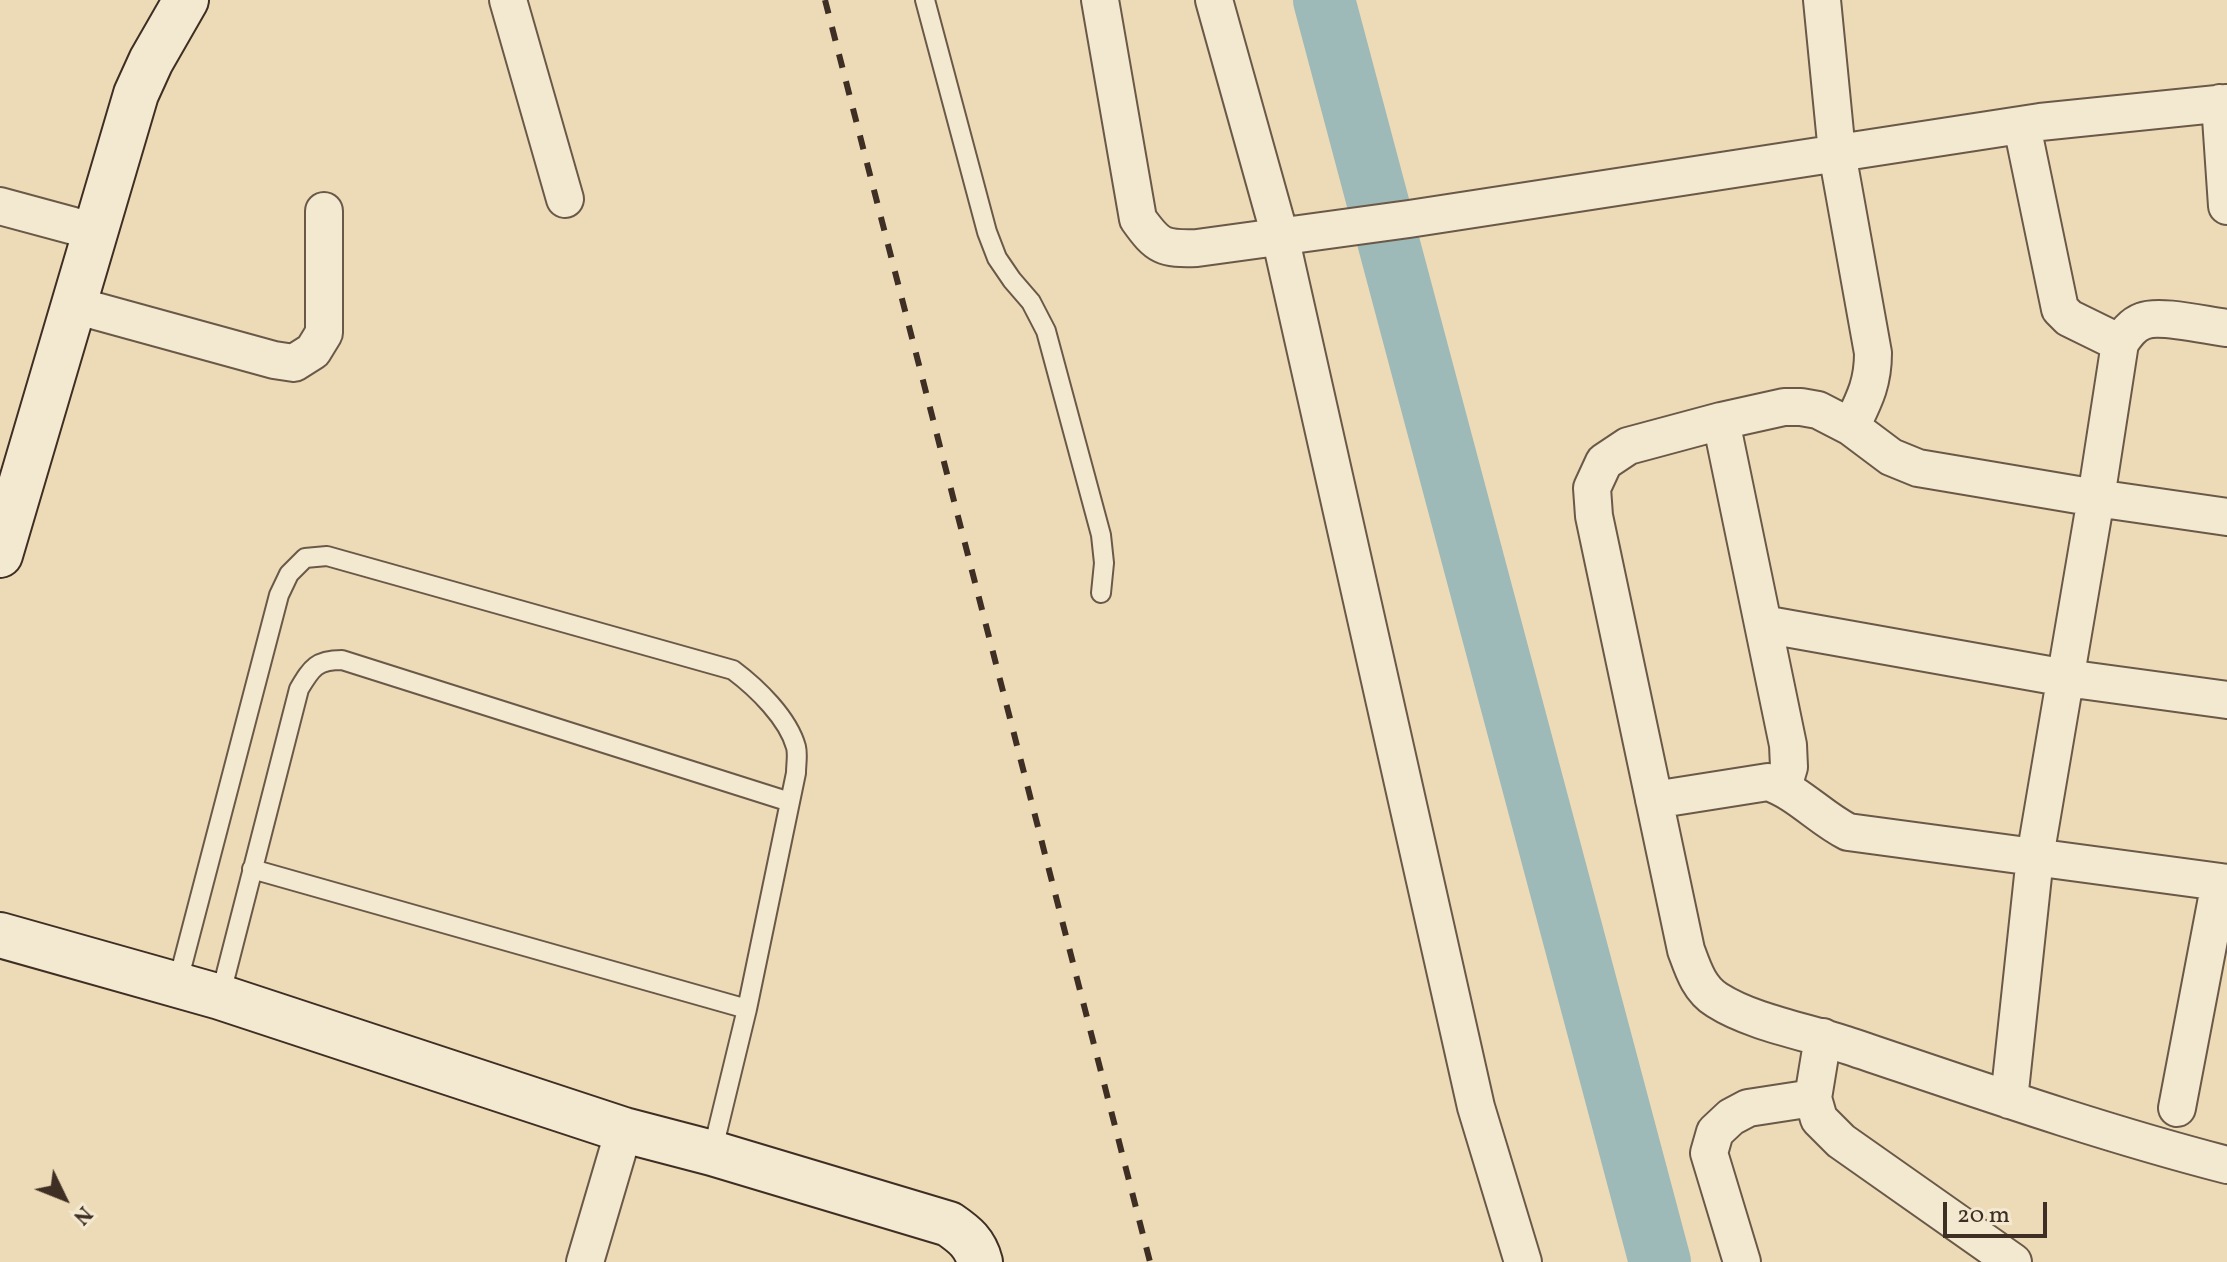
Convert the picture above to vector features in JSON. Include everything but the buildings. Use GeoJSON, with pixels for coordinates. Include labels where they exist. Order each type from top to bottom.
{"type":"FeatureCollection","features":[{"type":"Feature","properties":{"kind":"street"},"geometry":{"type":"LineString","coordinates":[[0,555],[9,489],[74,305],[136,94],[186,0]]}},
{"type":"Feature","properties":{"kind":"street"},"geometry":{"type":"LineString","coordinates":[[508,0],[565,199]]}},
{"type":"Feature","properties":{"kind":"street"},"geometry":{"type":"LineString","coordinates":[[1100,0],[1138,219],[1152,239],[1171,249],[1409,219],[2022,126],[2224,103],[2227,206]]}},
{"type":"Feature","properties":{"kind":"street"},"geometry":{"type":"LineString","coordinates":[[1214,0],[1280,236],[1476,1107],[1523,1262]]}},
{"type":"Feature","properties":{"kind":"street"},"geometry":{"type":"LineString","coordinates":[[1822,6],[1837,153],[1873,353],[1869,391],[1851,427]]}},
{"type":"Feature","properties":{"kind":"street"},"geometry":{"type":"LineString","coordinates":[[2022,126],[2060,309],[2069,318],[2120,343]]}},
{"type":"Feature","properties":{"kind":"street"},"geometry":{"type":"LineString","coordinates":[[0,206],[96,232]]}},
{"type":"Feature","properties":{"kind":"street"},"geometry":{"type":"LineString","coordinates":[[74,305],[294,363],[313,351],[324,333],[324,211]]}},
{"type":"Feature","properties":{"kind":"street"},"geometry":{"type":"LineString","coordinates":[[2009,1100],[2035,857],[2120,343],[2129,329],[2144,320],[2160,319],[2227,328]]}},
{"type":"Feature","properties":{"kind":"street"},"geometry":{"type":"LineString","coordinates":[[2227,517],[1918,468],[1891,457],[1851,427],[1818,410],[1801,407],[1784,407],[1721,421],[1628,446],[1604,462],[1592,488],[1594,516],[1686,950],[1696,978],[1714,998],[1740,1012],[2009,1100],[2227,1165]]}},
{"type":"Feature","properties":{"kind":"street"},"geometry":{"type":"LineString","coordinates":[[1721,421],[1788,745],[1789,767],[1783,787]]}},
{"type":"Feature","properties":{"kind":"street"},"geometry":{"type":"LineString","coordinates":[[1763,624],[2066,678],[2227,700]]}},
{"type":"Feature","properties":{"kind":"street"},"geometry":{"type":"LineString","coordinates":[[1654,800],[1768,782],[1783,787],[1831,824],[1848,832],[2224,883],[2177,1108]]}},
{"type":"Feature","properties":{"kind":"street"},"geometry":{"type":"LineString","coordinates":[[0,935],[220,997],[624,1130],[949,1224],[967,1236],[980,1262]]}},
{"type":"Feature","properties":{"kind":"street"},"geometry":{"type":"LineString","coordinates":[[1823,1037],[1813,1098],[1819,1119],[1841,1141],[2013,1262]]}},
{"type":"Feature","properties":{"kind":"street"},"geometry":{"type":"LineString","coordinates":[[1744,1261],[1709,1153],[1715,1132],[1731,1117],[1748,1108],[1813,1098]]}},
{"type":"Feature","properties":{"kind":"street"},"geometry":{"type":"LineString","coordinates":[[585,1262],[624,1130]]}},
{"type":"Feature","properties":{"kind":"lane"},"geometry":{"type":"LineString","coordinates":[[925,0],[987,232],[997,258],[1031,302],[1046,331],[1101,535],[1104,563],[1101,593]]}},
{"type":"Feature","properties":{"kind":"lane"},"geometry":{"type":"LineString","coordinates":[[177,985],[279,595],[289,574],[305,558],[327,556],[733,670],[754,685],[790,731],[797,751],[796,773],[747,1009],[712,1153]]}},
{"type":"Feature","properties":{"kind":"lane"},"geometry":{"type":"LineString","coordinates":[[220,997],[299,689],[309,671],[324,660],[342,660],[790,802]]}},
{"type":"Feature","properties":{"kind":"lane"},"geometry":{"type":"LineString","coordinates":[[252,869],[747,1009]]}},
{"type":"Feature","properties":{"kind":"waterway"},"geometry":{"type":"LineString","coordinates":[[1324,0],[1660,1262]]}},
{"type":"Feature","properties":{"kind":"railway"},"geometry":{"type":"LineString","coordinates":[[825,0],[1150,1262]]}}]}
